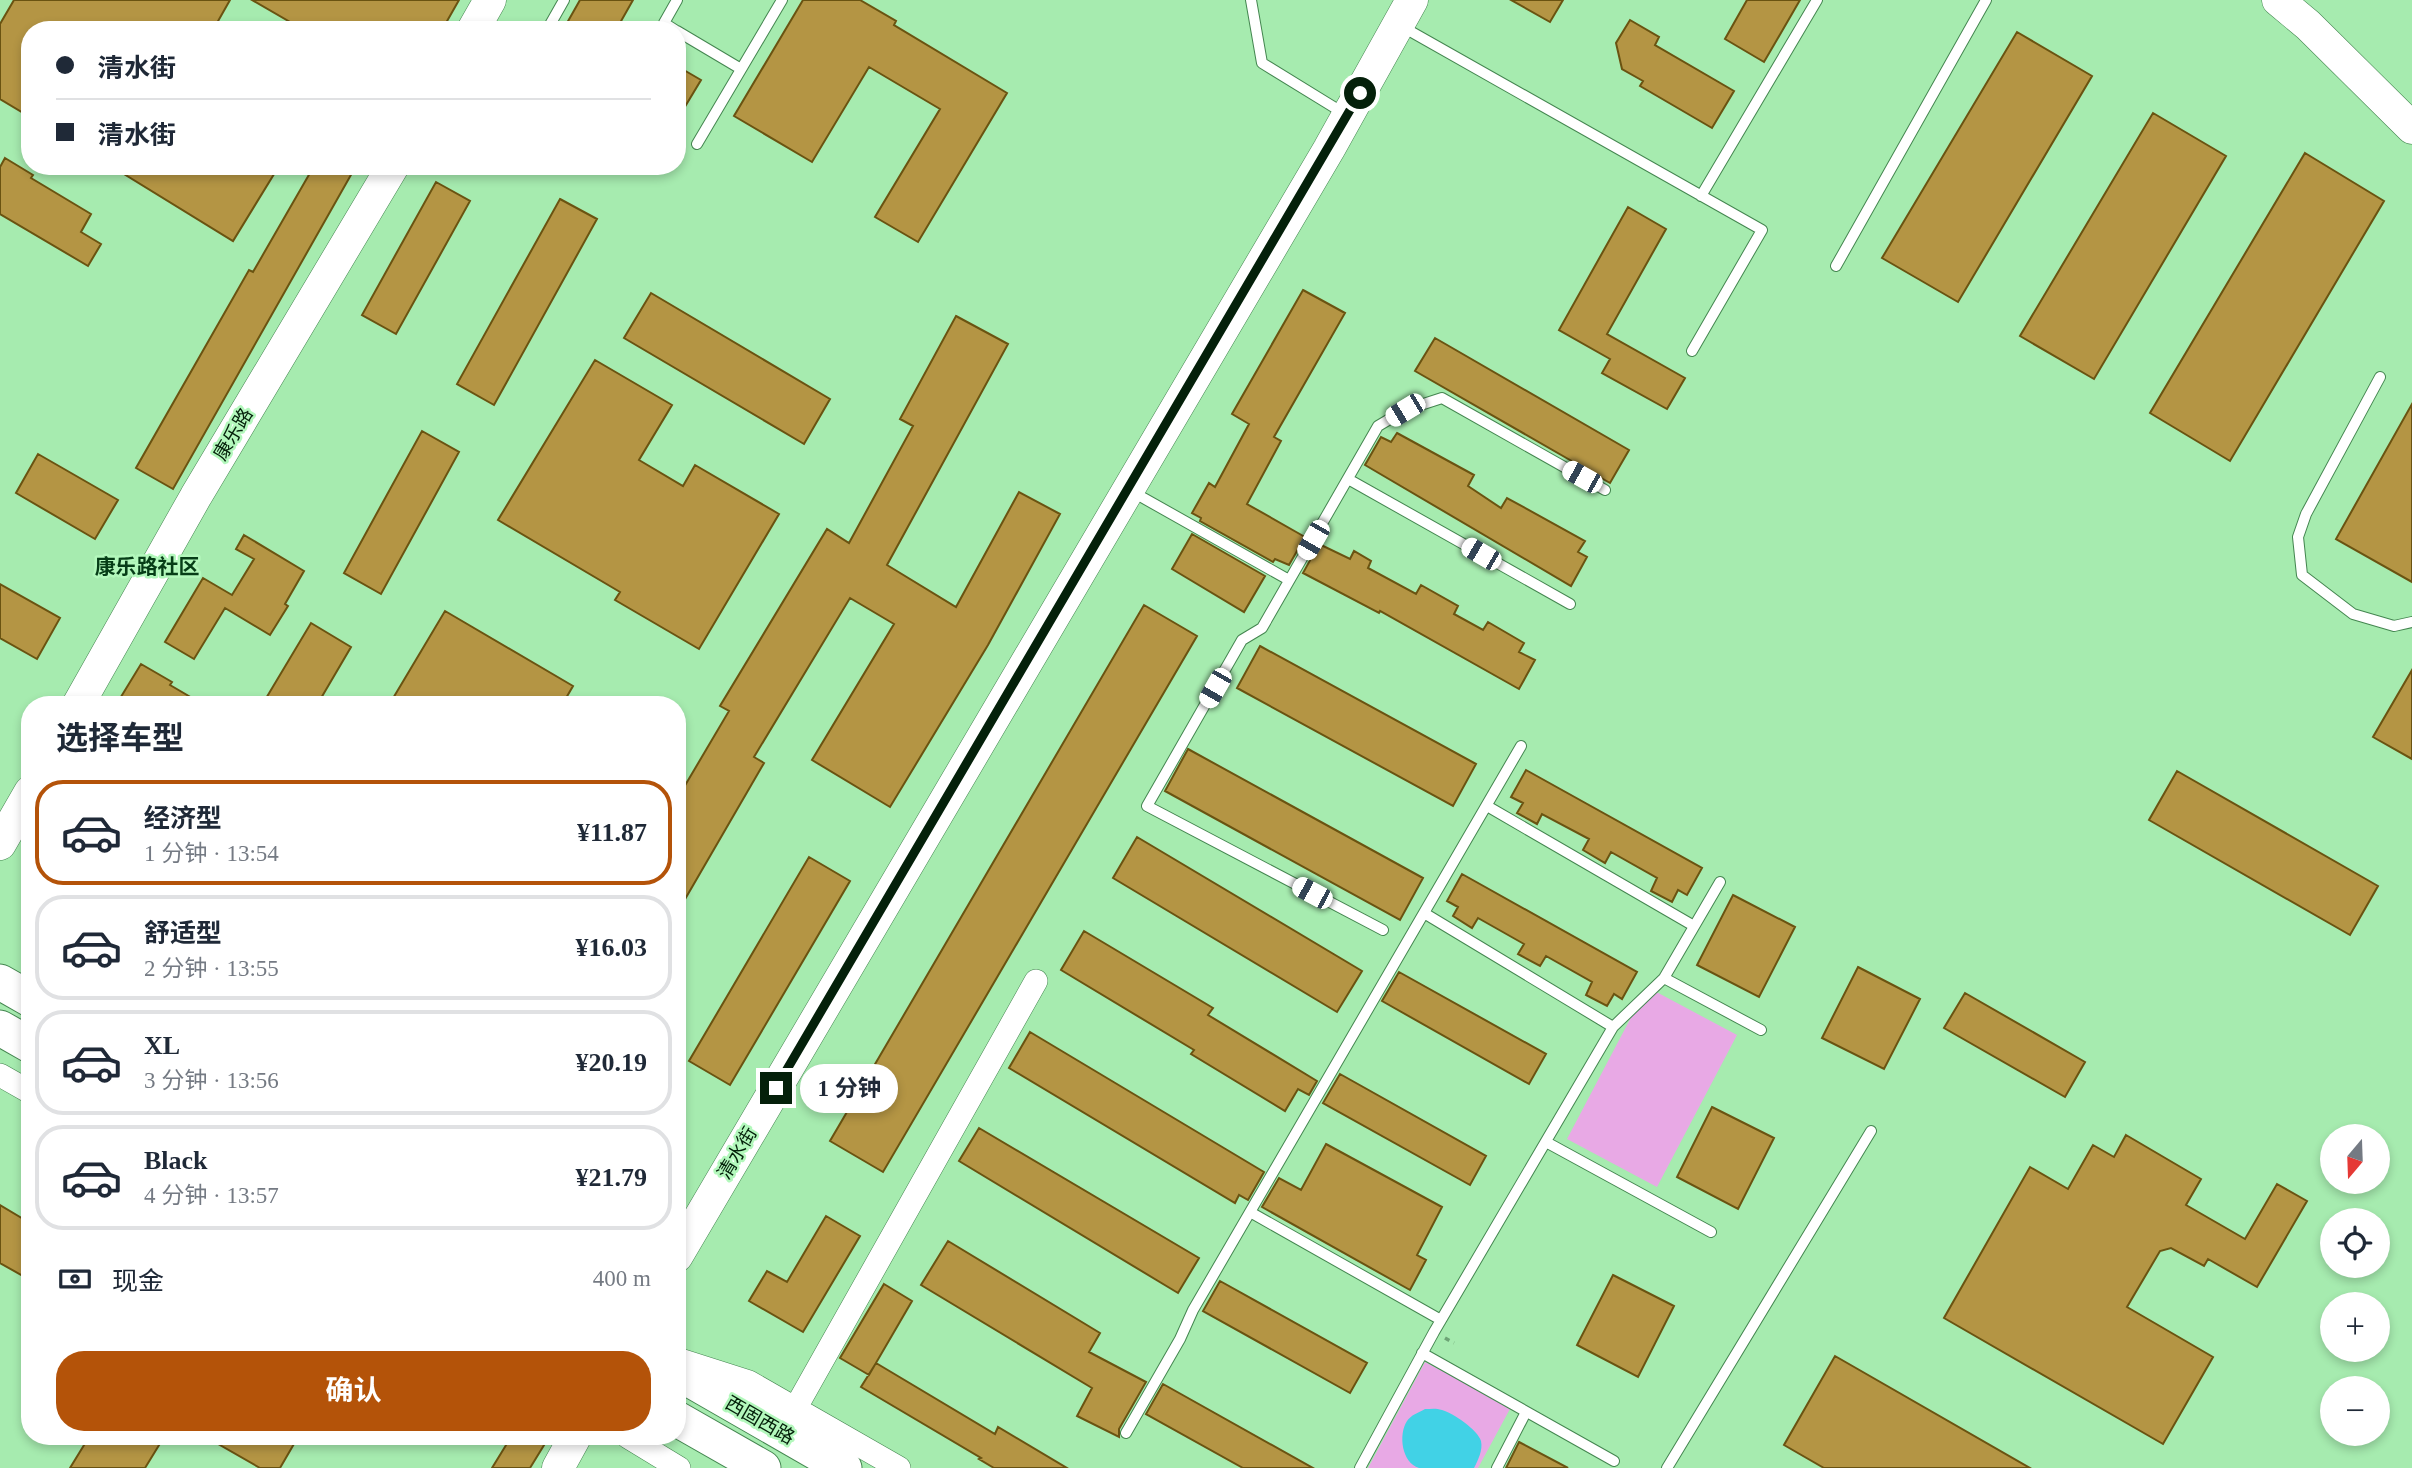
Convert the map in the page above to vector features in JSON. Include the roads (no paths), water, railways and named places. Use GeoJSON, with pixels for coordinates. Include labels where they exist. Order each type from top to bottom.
{"type":"FeatureCollection","features":[{"type":"Feature","properties":{"kind":"main road"},"geometry":{"type":"LineString","coordinates":[[0,982],[21,994]]}},
{"type":"Feature","properties":{"kind":"main road"},"geometry":{"type":"LineString","coordinates":[[0,1028],[21,1040]]}},
{"type":"Feature","properties":{"kind":"main road","name":"西固西路"},"geometry":{"type":"LineString","coordinates":[[686,1377],[844,1468]]}},
{"type":"Feature","properties":{"kind":"main road","name":"西固西路"},"geometry":{"type":"LineString","coordinates":[[686,1424],[763,1468]]}},
{"type":"Feature","properties":{"kind":"street"},"geometry":{"type":"LineString","coordinates":[[478,21],[491,0]]}},
{"type":"Feature","properties":{"kind":"street"},"geometry":{"type":"LineString","coordinates":[[2278,0],[2308,25],[2412,128]]}},
{"type":"Feature","properties":{"kind":"street","name":"清水街"},"geometry":{"type":"LineString","coordinates":[[686,1241],[1348,115],[1405,13]]}},
{"type":"Feature","properties":{"kind":"street","name":"康乐路"},"geometry":{"type":"LineString","coordinates":[[84,696],[197,496],[388,175]]}},
{"type":"Feature","properties":{"kind":"street"},"geometry":{"type":"LineString","coordinates":[[0,844],[21,808]]}},
{"type":"Feature","properties":{"kind":"street"},"geometry":{"type":"LineString","coordinates":[[796,1409],[1036,981]]}},
{"type":"Feature","properties":{"kind":"street"},"geometry":{"type":"LineString","coordinates":[[0,1075],[21,1087]]}},
{"type":"Feature","properties":{"kind":"street"},"geometry":{"type":"LineString","coordinates":[[686,1362],[749,1382],[899,1468]]}},
{"type":"Feature","properties":{"kind":"street"},"geometry":{"type":"LineString","coordinates":[[558,1468],[571,1445]]}},
{"type":"Feature","properties":{"kind":"street"},"geometry":{"type":"LineString","coordinates":[[641,1445],[679,1468]]}},
{"type":"Feature","properties":{"kind":"lane"},"geometry":{"type":"LineString","coordinates":[[552,21],[564,0]]}},
{"type":"Feature","properties":{"kind":"lane"},"geometry":{"type":"LineString","coordinates":[[665,21],[677,0]]}},
{"type":"Feature","properties":{"kind":"lane"},"geometry":{"type":"LineString","coordinates":[[697,144],[782,0]]}},
{"type":"Feature","properties":{"kind":"lane"},"geometry":{"type":"LineString","coordinates":[[1251,0],[1262,63],[1348,115]]}},
{"type":"Feature","properties":{"kind":"lane"},"geometry":{"type":"LineString","coordinates":[[1701,195],[1817,0]]}},
{"type":"Feature","properties":{"kind":"lane"},"geometry":{"type":"LineString","coordinates":[[1836,267],[1986,0]]}},
{"type":"Feature","properties":{"kind":"lane"},"geometry":{"type":"LineString","coordinates":[[1405,13],[1762,230],[1692,351]]}},
{"type":"Feature","properties":{"kind":"lane"},"geometry":{"type":"LineString","coordinates":[[686,36],[741,69]]}},
{"type":"Feature","properties":{"kind":"lane"},"geometry":{"type":"LineString","coordinates":[[2380,377],[2306,514],[2298,537],[2302,575],[2353,614],[2394,626],[2412,622]]}},
{"type":"Feature","properties":{"kind":"lane"},"geometry":{"type":"LineString","coordinates":[[1383,930],[1147,806],[1242,640],[1262,628],[1378,426],[1405,410],[1442,398],[1605,490]]}},
{"type":"Feature","properties":{"kind":"lane"},"geometry":{"type":"LineString","coordinates":[[1348,479],[1570,604]]}},
{"type":"Feature","properties":{"kind":"lane"},"geometry":{"type":"LineString","coordinates":[[1128,489],[1289,580]]}},
{"type":"Feature","properties":{"kind":"lane"},"geometry":{"type":"LineString","coordinates":[[1126,1433],[1250,1212],[1521,746]]}},
{"type":"Feature","properties":{"kind":"lane"},"geometry":{"type":"LineString","coordinates":[[1487,806],[1694,926]]}},
{"type":"Feature","properties":{"kind":"lane"},"geometry":{"type":"LineString","coordinates":[[1360,1468],[1422,1353],[1613,1027],[1664,978],[1720,882]]}},
{"type":"Feature","properties":{"kind":"lane"},"geometry":{"type":"LineString","coordinates":[[1424,913],[1613,1027]]}},
{"type":"Feature","properties":{"kind":"lane"},"geometry":{"type":"LineString","coordinates":[[1664,978],[1761,1030]]}},
{"type":"Feature","properties":{"kind":"lane"},"geometry":{"type":"LineString","coordinates":[[1667,1468],[1871,1131]]}},
{"type":"Feature","properties":{"kind":"lane"},"geometry":{"type":"LineString","coordinates":[[1546,1142],[1711,1232]]}},
{"type":"Feature","properties":{"kind":"lane"},"geometry":{"type":"LineString","coordinates":[[1250,1212],[1441,1320]]}},
{"type":"Feature","properties":{"kind":"lane"},"geometry":{"type":"LineString","coordinates":[[1422,1353],[1614,1461]]}},
{"type":"Feature","properties":{"kind":"lane"},"geometry":{"type":"LineString","coordinates":[[1497,1468],[1526,1412]]}},
{"type":"Feature","properties":{"kind":"water"},"geometry":{"type":"Polygon","coordinates":[[[1425,1409],[1447,1412],[1465,1422],[1475,1432],[1481,1444],[1480,1455],[1474,1468],[1419,1468],[1409,1461],[1403,1448],[1404,1427],[1411,1417],[1425,1409]]]}},
{"type":"Feature","properties":{"kind":"district","name":"康乐路社区"},"geometry":{"type":"Point","coordinates":[147,567]}}]}
